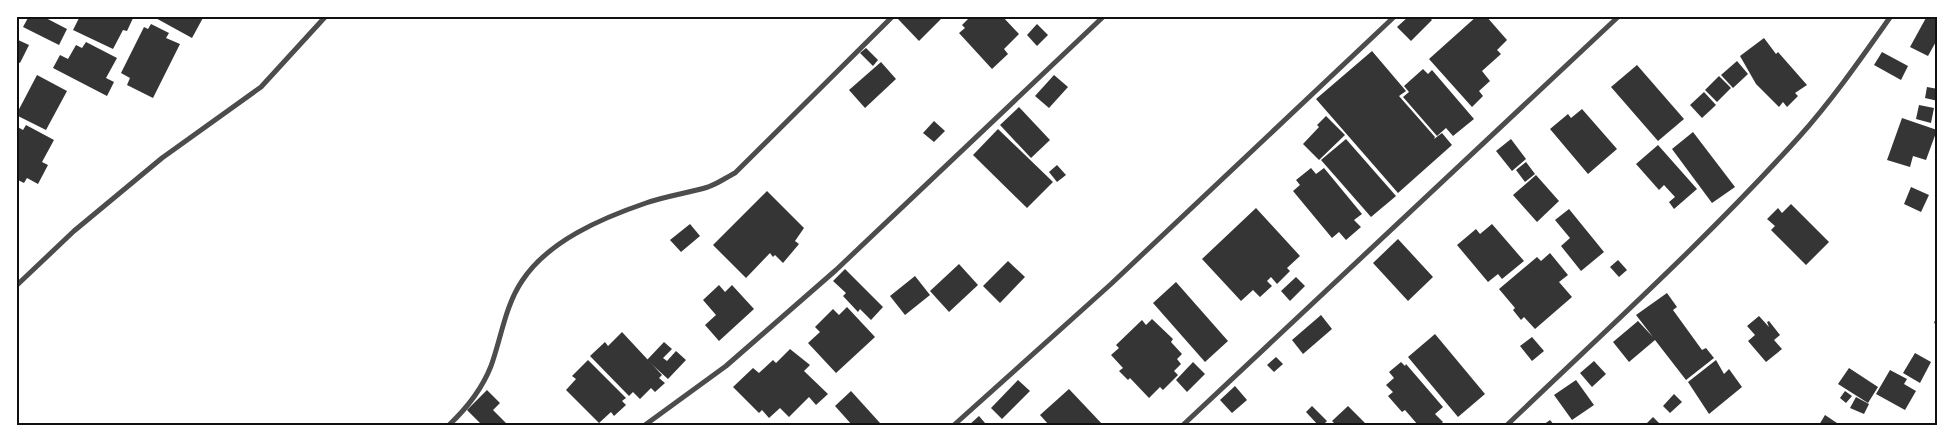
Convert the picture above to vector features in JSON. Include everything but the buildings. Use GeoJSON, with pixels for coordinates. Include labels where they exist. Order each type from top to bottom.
{"type":"FeatureCollection","features":[{"type":"Feature","properties":{"kind":"street"},"geometry":{"type":"LineString","coordinates":[[16,286],[74,231],[162,158],[261,87],[326,16]]}},
{"type":"Feature","properties":{"kind":"street"},"geometry":{"type":"LineString","coordinates":[[449,425],[469,405],[490,367],[506,317],[521,282],[533,266],[575,235],[608,218],[646,203],[710,186],[735,173],[893,16]]}},
{"type":"Feature","properties":{"kind":"street"},"geometry":{"type":"LineString","coordinates":[[645,425],[726,366],[836,270],[1104,16]]}},
{"type":"Feature","properties":{"kind":"street"},"geometry":{"type":"LineString","coordinates":[[954,425],[1111,284],[1395,16]]}},
{"type":"Feature","properties":{"kind":"street"},"geometry":{"type":"LineString","coordinates":[[1183,425],[1319,300],[1499,126],[1619,16]]}},
{"type":"Feature","properties":{"kind":"street"},"geometry":{"type":"LineString","coordinates":[[1507,425],[1619,317],[1688,254],[1800,136],[1846,78],[1891,16]]}}]}
